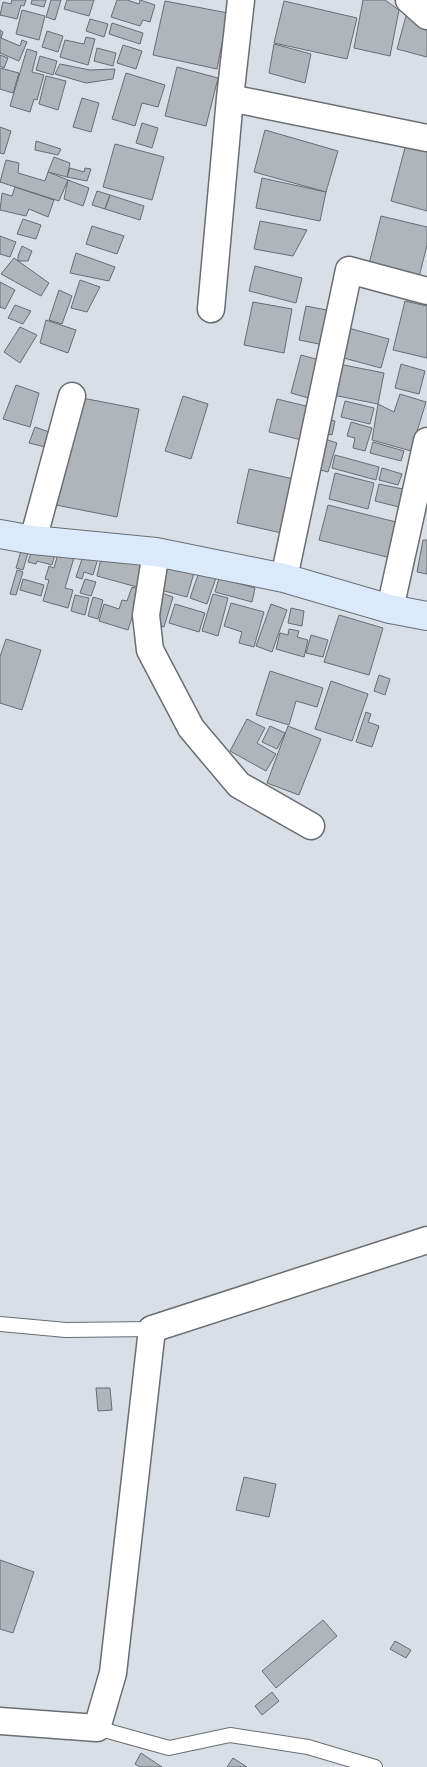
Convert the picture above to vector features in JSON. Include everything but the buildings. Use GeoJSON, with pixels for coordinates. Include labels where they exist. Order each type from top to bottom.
{"type":"FeatureCollection","features":[{"type":"Feature","properties":{"kind":"street"},"geometry":{"type":"LineString","coordinates":[[211,309],[241,0]]}},
{"type":"Feature","properties":{"kind":"street"},"geometry":{"type":"LineString","coordinates":[[409,0],[427,16]]}},
{"type":"Feature","properties":{"kind":"street"},"geometry":{"type":"LineString","coordinates":[[230,98],[427,138]]}},
{"type":"Feature","properties":{"kind":"street"},"geometry":{"type":"LineString","coordinates":[[284,578],[349,270],[427,291]]}},
{"type":"Feature","properties":{"kind":"street"},"geometry":{"type":"LineString","coordinates":[[33,540],[72,396]]}},
{"type":"Feature","properties":{"kind":"street"},"geometry":{"type":"LineString","coordinates":[[390,609],[427,441]]}},
{"type":"Feature","properties":{"kind":"street"},"geometry":{"type":"LineString","coordinates":[[0,534],[33,540],[156,552],[284,578],[390,609],[427,616]]}},
{"type":"Feature","properties":{"kind":"street"},"geometry":{"type":"LineString","coordinates":[[156,552],[146,615],[150,650],[191,728],[239,786],[311,826]]}},
{"type":"Feature","properties":{"kind":"street"},"geometry":{"type":"LineString","coordinates":[[0,1721],[97,1728],[113,1673],[152,1329],[427,1240]]}},
{"type":"Feature","properties":{"kind":"lane"},"geometry":{"type":"LineString","coordinates":[[0,1324],[66,1330],[152,1329]]}},
{"type":"Feature","properties":{"kind":"lane"},"geometry":{"type":"LineString","coordinates":[[97,1728],[169,1748],[230,1735],[308,1747],[375,1767]]}}]}
